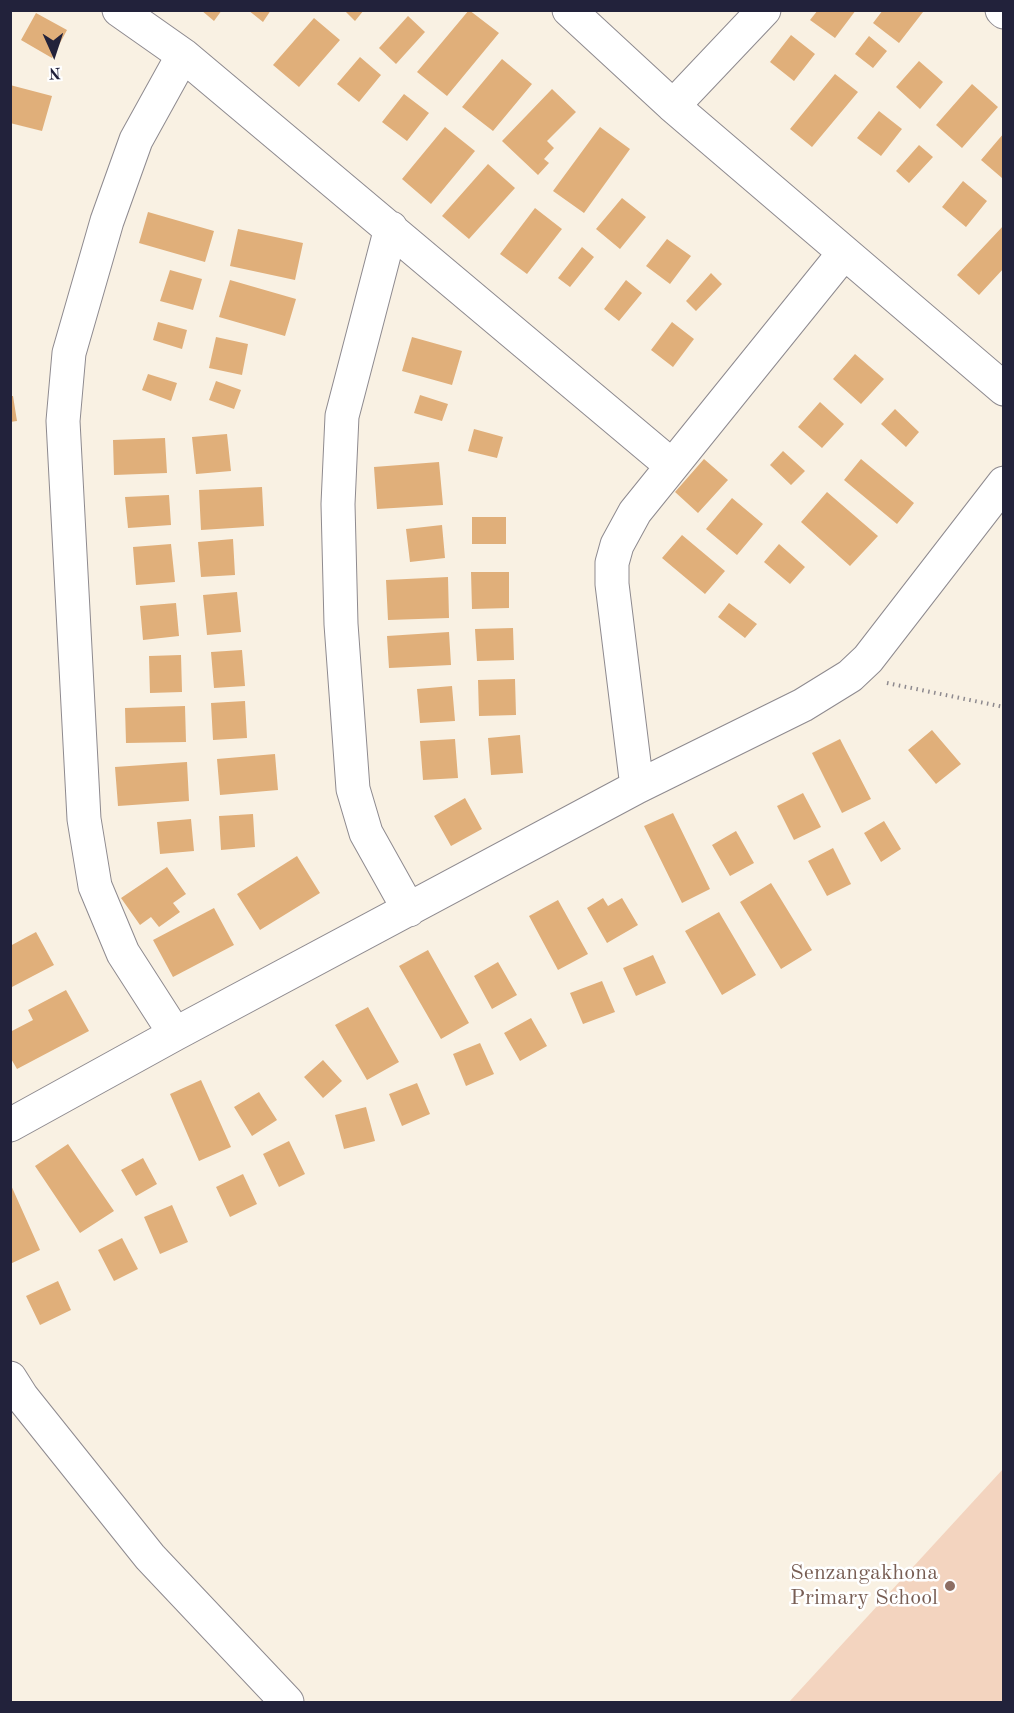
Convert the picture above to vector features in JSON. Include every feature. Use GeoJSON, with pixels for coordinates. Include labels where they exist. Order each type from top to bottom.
{"type":"FeatureCollection","features":[{"type":"Feature","properties":{"kind":"street"},"geometry":{"type":"LineString","coordinates":[[119,10],[183,55],[671,465]]}},
{"type":"Feature","properties":{"kind":"street"},"geometry":{"type":"LineString","coordinates":[[569,10],[673,106],[1004,388]]}},
{"type":"Feature","properties":{"kind":"street"},"geometry":{"type":"LineString","coordinates":[[673,106],[764,10]]}},
{"type":"Feature","properties":{"kind":"street"},"geometry":{"type":"LineString","coordinates":[[175,1034],[123,952],[95,886],[84,819],[63,421],[69,353],[108,221],[136,140],[183,55]]}},
{"type":"Feature","properties":{"kind":"street"},"geometry":{"type":"LineString","coordinates":[[391,228],[342,416],[338,504],[341,624],[353,789],[366,833],[409,910]]}},
{"type":"Feature","properties":{"kind":"street"},"geometry":{"type":"LineString","coordinates":[[637,788],[616,616],[612,563],[624,528],[671,465],[844,253]]}},
{"type":"Feature","properties":{"kind":"street"},"geometry":{"type":"LineString","coordinates":[[10,1125],[175,1034],[637,788],[803,705],[850,676],[868,659],[1004,483]]}},
{"type":"Feature","properties":{"kind":"street"},"geometry":{"type":"LineString","coordinates":[[14,1393],[150,1557],[287,1702]]}},
{"type":"Feature","properties":{"kind":"path"},"geometry":{"type":"LineString","coordinates":[[850,676],[1004,707]]}},
{"type":"Feature","properties":{"kind":"shaded area","name":"Senzangakhona Primary School"},"geometry":{"type":"Polygon","coordinates":[[[1003,1469],[1003,1702],[789,1702],[1003,1469]]]}},
{"type":"Feature","properties":{"kind":"building"},"geometry":{"type":"Polygon","coordinates":[[[201,10],[222,10],[214,21],[201,10]]]}},
{"type":"Feature","properties":{"kind":"building"},"geometry":{"type":"Polygon","coordinates":[[[248,10],[271,10],[263,22],[248,10]]]}},
{"type":"Feature","properties":{"kind":"building"},"geometry":{"type":"Polygon","coordinates":[[[344,10],[364,10],[355,21],[344,10]]]}},
{"type":"Feature","properties":{"kind":"building"},"geometry":{"type":"Polygon","coordinates":[[[469,10],[499,33],[447,96],[417,72],[469,10]]]}},
{"type":"Feature","properties":{"kind":"building"},"geometry":{"type":"Polygon","coordinates":[[[818,10],[856,10],[835,38],[810,20],[818,10]]]}},
{"type":"Feature","properties":{"kind":"building"},"geometry":{"type":"Polygon","coordinates":[[[883,10],[921,10],[923,12],[899,43],[873,23],[883,10]]]}},
{"type":"Feature","properties":{"kind":"building"},"geometry":{"type":"Polygon","coordinates":[[[36,13],[67,30],[52,58],[21,40],[36,13]]]}},
{"type":"Feature","properties":{"kind":"building"},"geometry":{"type":"Polygon","coordinates":[[[408,16],[425,32],[396,64],[379,48],[408,16]]]}},
{"type":"Feature","properties":{"kind":"building"},"geometry":{"type":"Polygon","coordinates":[[[314,18],[340,40],[299,87],[273,65],[314,18]]]}},
{"type":"Feature","properties":{"kind":"building"},"geometry":{"type":"Polygon","coordinates":[[[791,35],[815,54],[794,81],[770,62],[791,35]]]}},
{"type":"Feature","properties":{"kind":"building"},"geometry":{"type":"Polygon","coordinates":[[[869,36],[887,51],[873,68],[855,54],[869,36]]]}},
{"type":"Feature","properties":{"kind":"building"},"geometry":{"type":"Polygon","coordinates":[[[360,57],[381,75],[359,102],[337,84],[360,57]]]}},
{"type":"Feature","properties":{"kind":"building"},"geometry":{"type":"Polygon","coordinates":[[[502,59],[532,84],[493,131],[462,107],[502,59]]]}},
{"type":"Feature","properties":{"kind":"building"},"geometry":{"type":"Polygon","coordinates":[[[919,61],[943,82],[920,109],[896,87],[919,61]]]}},
{"type":"Feature","properties":{"kind":"building"},"geometry":{"type":"Polygon","coordinates":[[[835,74],[858,92],[812,147],[790,129],[835,74]]]}},
{"type":"Feature","properties":{"kind":"building"},"geometry":{"type":"Polygon","coordinates":[[[972,84],[998,107],[962,148],[936,125],[972,84]]]}},
{"type":"Feature","properties":{"kind":"building"},"geometry":{"type":"Polygon","coordinates":[[[10,85],[52,96],[42,131],[10,123],[10,85]]]}},
{"type":"Feature","properties":{"kind":"building"},"geometry":{"type":"Polygon","coordinates":[[[552,89],[576,112],[547,141],[554,148],[544,159],[549,163],[538,175],[502,141],[552,89]]]}},
{"type":"Feature","properties":{"kind":"building"},"geometry":{"type":"Polygon","coordinates":[[[404,94],[429,113],[407,141],[382,122],[404,94]]]}},
{"type":"Feature","properties":{"kind":"building"},"geometry":{"type":"Polygon","coordinates":[[[879,111],[902,129],[881,156],[857,138],[879,111]]]}},
{"type":"Feature","properties":{"kind":"building"},"geometry":{"type":"Polygon","coordinates":[[[445,127],[475,151],[431,204],[402,179],[445,127]]]}},
{"type":"Feature","properties":{"kind":"building"},"geometry":{"type":"Polygon","coordinates":[[[600,127],[630,149],[584,213],[553,191],[600,127]]]}},
{"type":"Feature","properties":{"kind":"building"},"geometry":{"type":"Polygon","coordinates":[[[1004,133],[1004,176],[1002,178],[981,160],[1004,133]]]}},
{"type":"Feature","properties":{"kind":"building"},"geometry":{"type":"Polygon","coordinates":[[[919,145],[933,157],[909,183],[896,171],[919,145]]]}},
{"type":"Feature","properties":{"kind":"building"},"geometry":{"type":"Polygon","coordinates":[[[488,164],[515,188],[469,239],[442,216],[488,164]]]}},
{"type":"Feature","properties":{"kind":"building"},"geometry":{"type":"Polygon","coordinates":[[[963,181],[987,201],[966,227],[942,207],[963,181]]]}},
{"type":"Feature","properties":{"kind":"building"},"geometry":{"type":"Polygon","coordinates":[[[622,198],[646,217],[620,249],[596,229],[622,198]]]}},
{"type":"Feature","properties":{"kind":"building"},"geometry":{"type":"Polygon","coordinates":[[[535,208],[562,229],[527,274],[500,254],[535,208]]]}},
{"type":"Feature","properties":{"kind":"building"},"geometry":{"type":"Polygon","coordinates":[[[148,212],[214,231],[205,262],[139,243],[148,212]]]}},
{"type":"Feature","properties":{"kind":"building"},"geometry":{"type":"Polygon","coordinates":[[[1004,225],[1004,268],[979,295],[957,275],[1004,225]]]}},
{"type":"Feature","properties":{"kind":"building"},"geometry":{"type":"Polygon","coordinates":[[[238,229],[303,243],[295,280],[230,266],[238,229]]]}},
{"type":"Feature","properties":{"kind":"building"},"geometry":{"type":"Polygon","coordinates":[[[667,239],[691,256],[670,284],[646,266],[667,239]]]}},
{"type":"Feature","properties":{"kind":"building"},"geometry":{"type":"Polygon","coordinates":[[[582,247],[594,257],[570,287],[558,278],[582,247]]]}},
{"type":"Feature","properties":{"kind":"building"},"geometry":{"type":"Polygon","coordinates":[[[170,270],[202,279],[193,310],[160,301],[170,270]]]}},
{"type":"Feature","properties":{"kind":"building"},"geometry":{"type":"Polygon","coordinates":[[[711,273],[722,284],[696,311],[686,301],[711,273]]]}},
{"type":"Feature","properties":{"kind":"building"},"geometry":{"type":"Polygon","coordinates":[[[230,280],[296,299],[285,336],[219,317],[230,280]]]}},
{"type":"Feature","properties":{"kind":"building"},"geometry":{"type":"Polygon","coordinates":[[[626,280],[642,293],[619,321],[604,309],[626,280]]]}},
{"type":"Feature","properties":{"kind":"building"},"geometry":{"type":"Polygon","coordinates":[[[158,322],[187,330],[182,349],[153,340],[158,322]]]}},
{"type":"Feature","properties":{"kind":"building"},"geometry":{"type":"Polygon","coordinates":[[[672,322],[694,339],[673,367],[651,350],[672,322]]]}},
{"type":"Feature","properties":{"kind":"building"},"geometry":{"type":"Polygon","coordinates":[[[216,337],[248,344],[242,375],[209,368],[216,337]]]}},
{"type":"Feature","properties":{"kind":"building"},"geometry":{"type":"Polygon","coordinates":[[[412,337],[462,351],[452,385],[402,371],[412,337]]]}},
{"type":"Feature","properties":{"kind":"building"},"geometry":{"type":"Polygon","coordinates":[[[855,354],[884,379],[861,404],[833,379],[855,354]]]}},
{"type":"Feature","properties":{"kind":"building"},"geometry":{"type":"Polygon","coordinates":[[[148,374],[177,383],[171,401],[142,390],[148,374]]]}},
{"type":"Feature","properties":{"kind":"building"},"geometry":{"type":"Polygon","coordinates":[[[216,381],[241,390],[234,409],[209,400],[216,381]]]}},
{"type":"Feature","properties":{"kind":"building"},"geometry":{"type":"Polygon","coordinates":[[[420,395],[448,404],[442,421],[414,413],[420,395]]]}},
{"type":"Feature","properties":{"kind":"building"},"geometry":{"type":"Polygon","coordinates":[[[10,396],[13,396],[17,421],[10,422],[10,396]]]}},
{"type":"Feature","properties":{"kind":"building"},"geometry":{"type":"Polygon","coordinates":[[[820,402],[844,424],[822,448],[798,427],[820,402]]]}},
{"type":"Feature","properties":{"kind":"building"},"geometry":{"type":"Polygon","coordinates":[[[895,409],[919,432],[906,447],[881,424],[895,409]]]}},
{"type":"Feature","properties":{"kind":"building"},"geometry":{"type":"Polygon","coordinates":[[[474,429],[503,437],[497,458],[468,451],[474,429]]]}},
{"type":"Feature","properties":{"kind":"building"},"geometry":{"type":"Polygon","coordinates":[[[227,434],[231,471],[196,474],[192,437],[227,434]]]}},
{"type":"Feature","properties":{"kind":"building"},"geometry":{"type":"Polygon","coordinates":[[[165,438],[167,473],[114,475],[113,440],[165,438]]]}},
{"type":"Feature","properties":{"kind":"building"},"geometry":{"type":"Polygon","coordinates":[[[783,451],[805,471],[791,485],[770,465],[783,451]]]}},
{"type":"Feature","properties":{"kind":"building"},"geometry":{"type":"Polygon","coordinates":[[[704,459],[728,480],[698,513],[675,492],[704,459]]]}},
{"type":"Feature","properties":{"kind":"building"},"geometry":{"type":"Polygon","coordinates":[[[861,459],[914,503],[897,524],[844,480],[861,459]]]}},
{"type":"Feature","properties":{"kind":"building"},"geometry":{"type":"Polygon","coordinates":[[[439,462],[443,505],[377,509],[374,467],[439,462]]]}},
{"type":"Feature","properties":{"kind":"building"},"geometry":{"type":"Polygon","coordinates":[[[262,487],[264,526],[201,530],[199,490],[262,487]]]}},
{"type":"Feature","properties":{"kind":"building"},"geometry":{"type":"Polygon","coordinates":[[[827,492],[878,536],[850,566],[801,522],[827,492]]]}},
{"type":"Feature","properties":{"kind":"building"},"geometry":{"type":"Polygon","coordinates":[[[169,495],[171,525],[128,528],[125,497],[169,495]]]}},
{"type":"Feature","properties":{"kind":"building"},"geometry":{"type":"Polygon","coordinates":[[[732,498],[763,524],[737,555],[706,529],[732,498]]]}},
{"type":"Feature","properties":{"kind":"building"},"geometry":{"type":"Polygon","coordinates":[[[472,517],[506,517],[506,544],[472,544],[472,517]]]}},
{"type":"Feature","properties":{"kind":"building"},"geometry":{"type":"Polygon","coordinates":[[[442,525],[445,558],[410,562],[406,529],[442,525]]]}},
{"type":"Feature","properties":{"kind":"building"},"geometry":{"type":"Polygon","coordinates":[[[682,535],[725,571],[705,594],[662,558],[682,535]]]}},
{"type":"Feature","properties":{"kind":"building"},"geometry":{"type":"Polygon","coordinates":[[[233,539],[235,575],[201,577],[198,542],[233,539]]]}},
{"type":"Feature","properties":{"kind":"building"},"geometry":{"type":"Polygon","coordinates":[[[171,544],[175,582],[136,585],[133,547],[171,544]]]}},
{"type":"Feature","properties":{"kind":"building"},"geometry":{"type":"Polygon","coordinates":[[[779,544],[805,567],[790,584],[764,562],[779,544]]]}},
{"type":"Feature","properties":{"kind":"building"},"geometry":{"type":"Polygon","coordinates":[[[471,572],[509,572],[509,608],[472,609],[471,572]]]}},
{"type":"Feature","properties":{"kind":"building"},"geometry":{"type":"Polygon","coordinates":[[[448,577],[449,618],[388,620],[386,580],[448,577]]]}},
{"type":"Feature","properties":{"kind":"building"},"geometry":{"type":"Polygon","coordinates":[[[237,592],[241,632],[207,635],[203,595],[237,592]]]}},
{"type":"Feature","properties":{"kind":"building"},"geometry":{"type":"Polygon","coordinates":[[[176,603],[179,636],[143,640],[140,606],[176,603]]]}},
{"type":"Feature","properties":{"kind":"building"},"geometry":{"type":"Polygon","coordinates":[[[729,603],[757,624],[745,638],[718,617],[729,603]]]}},
{"type":"Feature","properties":{"kind":"building"},"geometry":{"type":"Polygon","coordinates":[[[513,628],[514,660],[477,661],[475,629],[513,628]]]}},
{"type":"Feature","properties":{"kind":"building"},"geometry":{"type":"Polygon","coordinates":[[[449,632],[451,665],[389,668],[387,636],[449,632]]]}},
{"type":"Feature","properties":{"kind":"building"},"geometry":{"type":"Polygon","coordinates":[[[242,650],[245,686],[214,688],[211,652],[242,650]]]}},
{"type":"Feature","properties":{"kind":"building"},"geometry":{"type":"Polygon","coordinates":[[[181,655],[182,692],[150,693],[149,656],[181,655]]]}},
{"type":"Feature","properties":{"kind":"building"},"geometry":{"type":"Polygon","coordinates":[[[515,679],[516,715],[479,716],[478,680],[515,679]]]}},
{"type":"Feature","properties":{"kind":"building"},"geometry":{"type":"Polygon","coordinates":[[[452,686],[455,721],[420,723],[417,689],[452,686]]]}},
{"type":"Feature","properties":{"kind":"building"},"geometry":{"type":"Polygon","coordinates":[[[245,701],[247,738],[213,740],[211,703],[245,701]]]}},
{"type":"Feature","properties":{"kind":"building"},"geometry":{"type":"Polygon","coordinates":[[[185,706],[186,742],[126,743],[125,708],[185,706]]]}},
{"type":"Feature","properties":{"kind":"building"},"geometry":{"type":"Polygon","coordinates":[[[932,730],[961,764],[936,784],[908,750],[932,730]]]}},
{"type":"Feature","properties":{"kind":"building"},"geometry":{"type":"Polygon","coordinates":[[[520,735],[523,773],[491,775],[488,738],[520,735]]]}},
{"type":"Feature","properties":{"kind":"building"},"geometry":{"type":"Polygon","coordinates":[[[455,739],[458,778],[423,780],[420,741],[455,739]]]}},
{"type":"Feature","properties":{"kind":"building"},"geometry":{"type":"Polygon","coordinates":[[[840,739],[871,799],[842,813],[812,753],[840,739]]]}},
{"type":"Feature","properties":{"kind":"building"},"geometry":{"type":"Polygon","coordinates":[[[275,754],[278,790],[220,795],[217,759],[275,754]]]}},
{"type":"Feature","properties":{"kind":"building"},"geometry":{"type":"Polygon","coordinates":[[[187,762],[189,801],[118,806],[115,767],[187,762]]]}},
{"type":"Feature","properties":{"kind":"building"},"geometry":{"type":"Polygon","coordinates":[[[803,793],[821,827],[794,840],[777,806],[803,793]]]}},
{"type":"Feature","properties":{"kind":"building"},"geometry":{"type":"Polygon","coordinates":[[[465,798],[482,829],[451,846],[434,816],[465,798]]]}},
{"type":"Feature","properties":{"kind":"building"},"geometry":{"type":"Polygon","coordinates":[[[673,813],[710,889],[682,903],[644,826],[673,813]]]}},
{"type":"Feature","properties":{"kind":"building"},"geometry":{"type":"Polygon","coordinates":[[[253,814],[255,847],[221,850],[219,816],[253,814]]]}},
{"type":"Feature","properties":{"kind":"building"},"geometry":{"type":"Polygon","coordinates":[[[191,819],[194,851],[160,854],[157,822],[191,819]]]}},
{"type":"Feature","properties":{"kind":"building"},"geometry":{"type":"Polygon","coordinates":[[[884,821],[901,849],[881,862],[864,833],[884,821]]]}},
{"type":"Feature","properties":{"kind":"building"},"geometry":{"type":"Polygon","coordinates":[[[736,831],[754,863],[730,876],[712,845],[736,831]]]}},
{"type":"Feature","properties":{"kind":"building"},"geometry":{"type":"Polygon","coordinates":[[[833,848],[851,884],[827,896],[808,861],[833,848]]]}},
{"type":"Feature","properties":{"kind":"building"},"geometry":{"type":"Polygon","coordinates":[[[297,856],[320,893],[260,930],[237,894],[297,856]]]}},
{"type":"Feature","properties":{"kind":"building"},"geometry":{"type":"Polygon","coordinates":[[[167,867],[186,894],[173,903],[180,912],[159,927],[151,917],[140,925],[121,898],[167,867]]]}},
{"type":"Feature","properties":{"kind":"building"},"geometry":{"type":"Polygon","coordinates":[[[771,883],[812,950],[781,969],[740,902],[771,883]]]}},
{"type":"Feature","properties":{"kind":"building"},"geometry":{"type":"Polygon","coordinates":[[[603,898],[608,906],[622,898],[638,925],[607,943],[587,908],[603,898]]]}},
{"type":"Feature","properties":{"kind":"building"},"geometry":{"type":"Polygon","coordinates":[[[558,900],[588,954],[558,970],[529,916],[558,900]]]}},
{"type":"Feature","properties":{"kind":"building"},"geometry":{"type":"Polygon","coordinates":[[[214,908],[234,945],[173,977],[153,940],[214,908]]]}},
{"type":"Feature","properties":{"kind":"building"},"geometry":{"type":"Polygon","coordinates":[[[719,912],[756,975],[722,995],[685,931],[719,912]]]}},
{"type":"Feature","properties":{"kind":"building"},"geometry":{"type":"Polygon","coordinates":[[[36,932],[54,965],[10,988],[10,946],[36,932]]]}},
{"type":"Feature","properties":{"kind":"building"},"geometry":{"type":"Polygon","coordinates":[[[428,950],[469,1023],[441,1039],[399,966],[428,950]]]}},
{"type":"Feature","properties":{"kind":"building"},"geometry":{"type":"Polygon","coordinates":[[[653,955],[666,983],[636,996],[623,968],[653,955]]]}},
{"type":"Feature","properties":{"kind":"building"},"geometry":{"type":"Polygon","coordinates":[[[498,962],[517,995],[492,1009],[474,976],[498,962]]]}},
{"type":"Feature","properties":{"kind":"building"},"geometry":{"type":"Polygon","coordinates":[[[602,981],[615,1012],[583,1024],[570,993],[602,981]]]}},
{"type":"Feature","properties":{"kind":"building"},"geometry":{"type":"Polygon","coordinates":[[[66,990],[89,1031],[17,1069],[10,1057],[10,1032],[33,1020],[28,1010],[66,990]]]}},
{"type":"Feature","properties":{"kind":"building"},"geometry":{"type":"Polygon","coordinates":[[[368,1007],[399,1062],[367,1080],[335,1025],[368,1007]]]}},
{"type":"Feature","properties":{"kind":"building"},"geometry":{"type":"Polygon","coordinates":[[[531,1018],[547,1046],[520,1061],[504,1033],[531,1018]]]}},
{"type":"Feature","properties":{"kind":"building"},"geometry":{"type":"Polygon","coordinates":[[[480,1043],[494,1074],[466,1086],[453,1054],[480,1043]]]}},
{"type":"Feature","properties":{"kind":"building"},"geometry":{"type":"Polygon","coordinates":[[[323,1060],[342,1081],[323,1098],[304,1077],[323,1060]]]}},
{"type":"Feature","properties":{"kind":"building"},"geometry":{"type":"Polygon","coordinates":[[[201,1080],[231,1147],[199,1161],[170,1094],[201,1080]]]}},
{"type":"Feature","properties":{"kind":"building"},"geometry":{"type":"Polygon","coordinates":[[[417,1083],[430,1114],[402,1126],[389,1094],[417,1083]]]}},
{"type":"Feature","properties":{"kind":"building"},"geometry":{"type":"Polygon","coordinates":[[[259,1092],[277,1120],[252,1136],[234,1107],[259,1092]]]}},
{"type":"Feature","properties":{"kind":"building"},"geometry":{"type":"Polygon","coordinates":[[[366,1107],[375,1141],[344,1149],[335,1115],[366,1107]]]}},
{"type":"Feature","properties":{"kind":"building"},"geometry":{"type":"Polygon","coordinates":[[[289,1141],[305,1174],[279,1187],[263,1154],[289,1141]]]}},
{"type":"Feature","properties":{"kind":"building"},"geometry":{"type":"Polygon","coordinates":[[[68,1144],[114,1211],[80,1233],[35,1166],[68,1144]]]}},
{"type":"Feature","properties":{"kind":"building"},"geometry":{"type":"Polygon","coordinates":[[[143,1158],[157,1184],[136,1196],[121,1170],[143,1158]]]}},
{"type":"Feature","properties":{"kind":"building"},"geometry":{"type":"Polygon","coordinates":[[[243,1174],[257,1204],[230,1217],[216,1187],[243,1174]]]}},
{"type":"Feature","properties":{"kind":"building"},"geometry":{"type":"Polygon","coordinates":[[[10,1183],[40,1250],[10,1264],[10,1183]]]}},
{"type":"Feature","properties":{"kind":"building"},"geometry":{"type":"Polygon","coordinates":[[[172,1205],[188,1242],[160,1254],[144,1217],[172,1205]]]}},
{"type":"Feature","properties":{"kind":"building"},"geometry":{"type":"Polygon","coordinates":[[[122,1238],[138,1269],[114,1281],[98,1250],[122,1238]]]}},
{"type":"Feature","properties":{"kind":"building"},"geometry":{"type":"Polygon","coordinates":[[[58,1281],[71,1310],[40,1325],[26,1296],[58,1281]]]}},
{"type":"Feature","properties":{"kind":"place","name":"Senzangakhona Primary School"},"geometry":{"type":"Point","coordinates":[950,1586]}}]}
